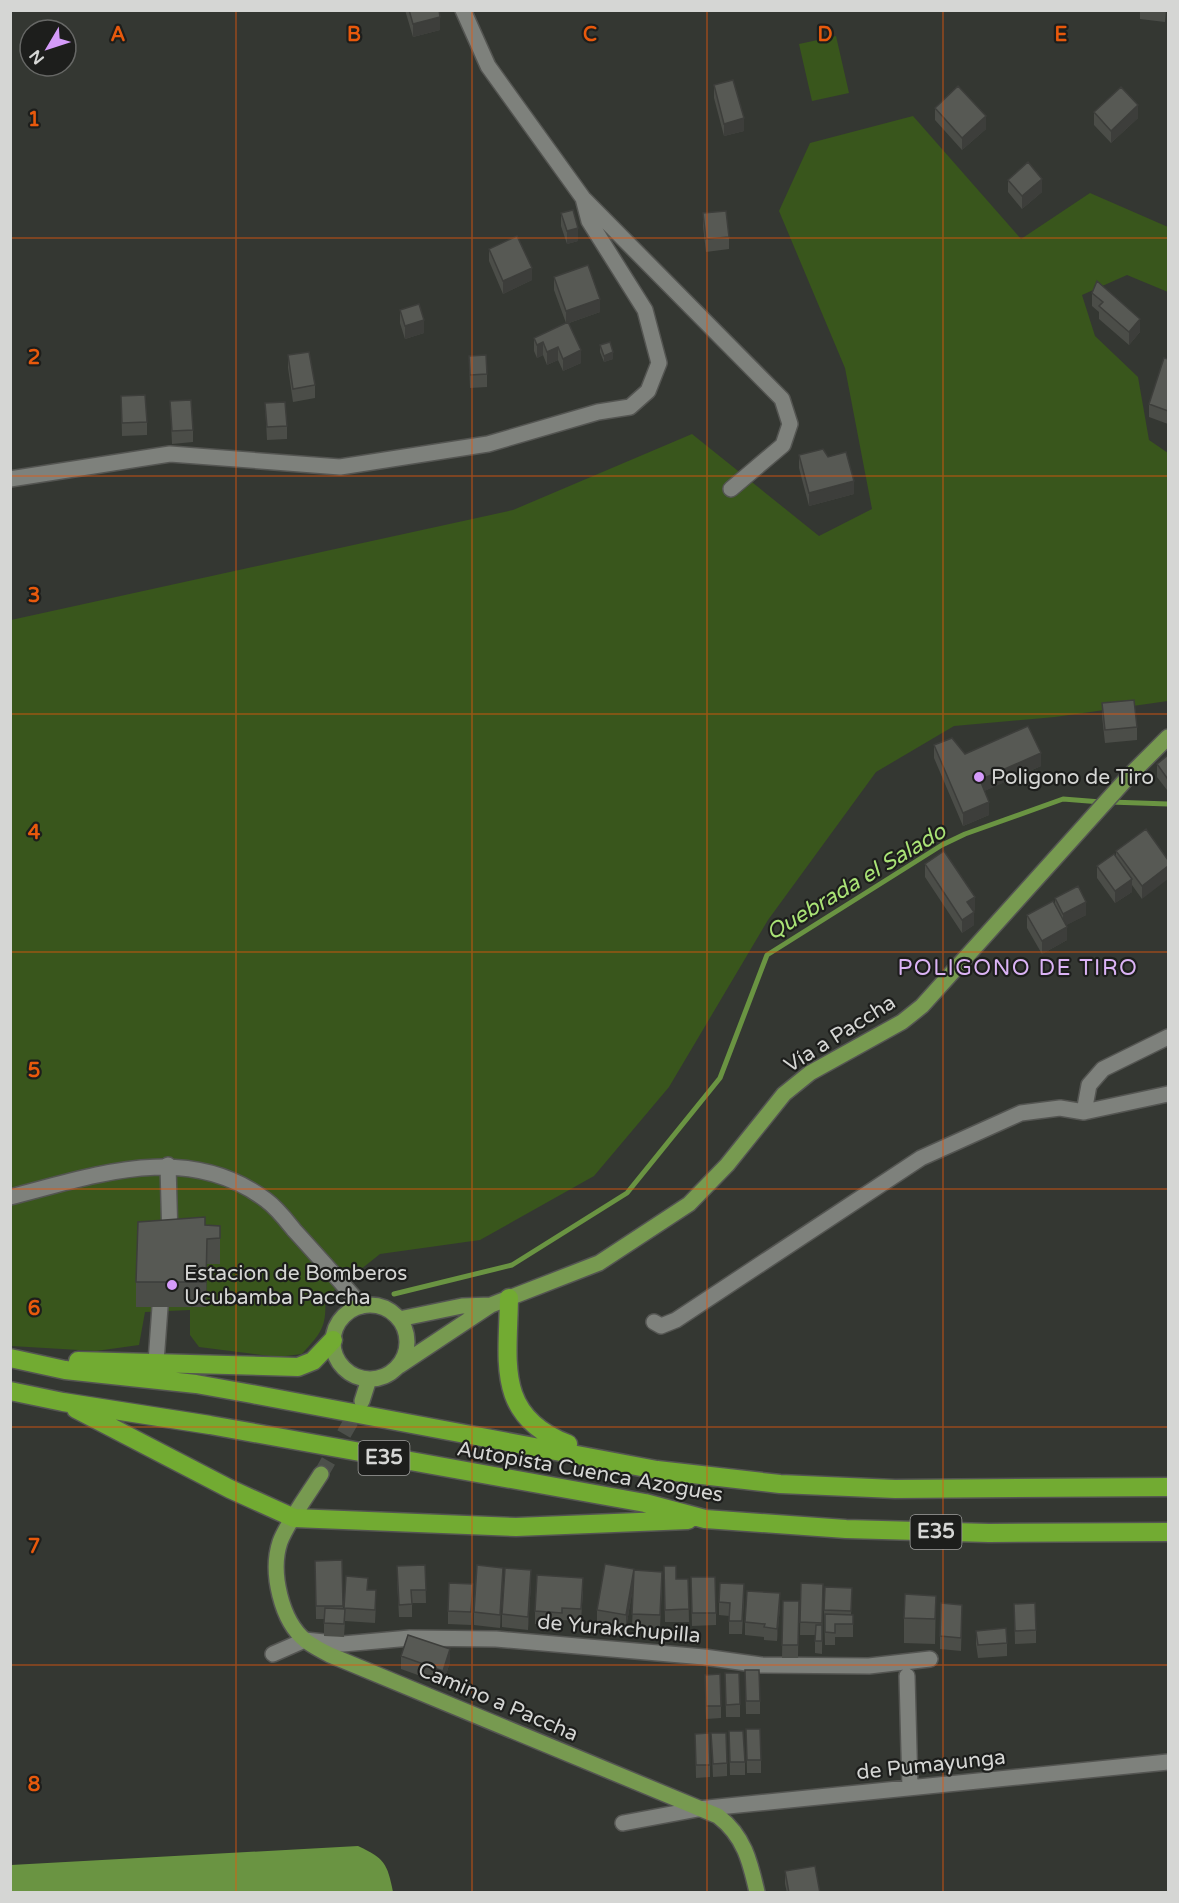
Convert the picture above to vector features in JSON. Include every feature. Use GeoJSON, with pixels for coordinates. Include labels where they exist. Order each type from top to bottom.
{"type":"FeatureCollection","features":[{"type":"Feature","properties":{"kind":"highway"},"geometry":{"type":"LineString","coordinates":[[509,1298],[507,1376],[515,1404],[534,1427],[547,1436],[627,1464]]}},
{"type":"Feature","properties":{"kind":"highway"},"geometry":{"type":"LineString","coordinates":[[19,1359],[298,1367],[313,1361],[333,1340]]}},
{"type":"Feature","properties":{"kind":"highway","name":"Autopista Cuenca Azogues"},"geometry":{"type":"LineString","coordinates":[[19,1359],[65,1370],[196,1384],[684,1474],[829,1487],[946,1490],[1168,1487]]}},
{"type":"Feature","properties":{"kind":"highway","name":"Autopista Cuenca Azogues"},"geometry":{"type":"LineString","coordinates":[[10,1391],[645,1503],[705,1519],[917,1532],[1168,1533]]}},
{"type":"Feature","properties":{"kind":"highway"},"geometry":{"type":"LineString","coordinates":[[63,1402],[230,1490],[294,1518],[516,1527],[705,1519]]}},
{"type":"Feature","properties":{"kind":"main road","name":"Vía a Paccha"},"geometry":{"type":"LineString","coordinates":[[399,1366],[490,1305],[598,1263],[689,1204],[793,1087],[810,1073],[902,1022],[922,1006],[1113,794],[1168,737]]}},
{"type":"Feature","properties":{"kind":"main road","name":"Vía a Paccha"},"geometry":{"type":"LineString","coordinates":[[399,1319],[462,1306],[490,1305]]}},
{"type":"Feature","properties":{"kind":"main road"},"geometry":{"type":"LineString","coordinates":[[362,1306],[382,1307],[399,1319],[407,1342],[399,1366],[390,1373],[369,1379],[357,1377],[339,1362],[333,1340],[342,1318],[351,1310],[362,1306]]}},
{"type":"Feature","properties":{"kind":"main road"},"geometry":{"type":"LineString","coordinates":[[363,1401],[369,1379]]}},
{"type":"Feature","properties":{"kind":"main road","name":"Camino a Paccha"},"geometry":{"type":"LineString","coordinates":[[321,1474],[280,1542],[277,1561],[279,1593],[289,1617],[305,1640],[330,1655],[718,1816],[734,1828],[750,1862],[757,1893]]}},
{"type":"Feature","properties":{"kind":"street"},"geometry":{"type":"LineString","coordinates":[[463,10],[488,66],[583,198],[783,399],[790,424],[783,445],[731,489]]}},
{"type":"Feature","properties":{"kind":"street"},"geometry":{"type":"LineString","coordinates":[[10,479],[170,454],[349,466],[488,444],[598,412],[630,407],[648,391],[659,363],[645,310],[589,221],[583,198]]}},
{"type":"Feature","properties":{"kind":"street"},"geometry":{"type":"LineString","coordinates":[[1084,1112],[1089,1085],[1102,1069],[1168,1037]]}},
{"type":"Feature","properties":{"kind":"street"},"geometry":{"type":"LineString","coordinates":[[654,1322],[661,1326],[676,1320],[921,1158],[1021,1113],[1060,1108],[1084,1112],[1168,1094]]}},
{"type":"Feature","properties":{"kind":"street"},"geometry":{"type":"LineString","coordinates":[[168,1165],[170,1245]]}},
{"type":"Feature","properties":{"kind":"street"},"geometry":{"type":"LineString","coordinates":[[10,1197],[114,1170],[168,1165],[209,1173],[238,1183],[268,1201],[362,1306]]}},
{"type":"Feature","properties":{"kind":"street"},"geometry":{"type":"LineString","coordinates":[[156,1362],[160,1307]]}},
{"type":"Feature","properties":{"kind":"street","name":"de Yurakchupilla"},"geometry":{"type":"LineString","coordinates":[[305,1640],[343,1644],[410,1638],[496,1639],[704,1657],[761,1665],[869,1666],[930,1659]]}},
{"type":"Feature","properties":{"kind":"street"},"geometry":{"type":"LineString","coordinates":[[273,1654],[305,1640]]}},
{"type":"Feature","properties":{"kind":"street"},"geometry":{"type":"LineString","coordinates":[[907,1677],[910,1788]]}},
{"type":"Feature","properties":{"kind":"street","name":"de Pumayunga"},"geometry":{"type":"LineString","coordinates":[[623,1823],[698,1809],[1168,1762]]}},
{"type":"Feature","properties":{"kind":"shaded area"},"geometry":{"type":"Polygon","coordinates":[[[836,36],[849,93],[812,101],[799,44],[836,36]]]}},
{"type":"Feature","properties":{"kind":"shaded area"},"geometry":{"type":"Polygon","coordinates":[[[913,116],[1021,239],[1090,193],[1168,227],[1168,292],[1127,275],[1082,295],[1095,336],[1138,377],[1149,440],[1168,453],[1168,701],[1055,717],[954,726],[876,772],[768,920],[669,1087],[594,1176],[480,1240],[380,1254],[325,1298],[324,1323],[302,1354],[278,1357],[199,1347],[190,1335],[190,1310],[145,1312],[139,1345],[96,1351],[11,1346],[11,620],[513,510],[692,434],[819,536],[872,509],[845,368],[779,211],[810,143],[913,116]]]}},
{"type":"Feature","properties":{"kind":"shaded area"},"geometry":{"type":"Polygon","coordinates":[[[358,1846],[383,1863],[389,1874],[393,1892],[11,1892],[11,1865],[358,1846]]]}},
{"type":"Feature","properties":{"kind":"building"},"geometry":{"type":"Polygon","coordinates":[[[409,10],[439,10],[440,17],[413,24],[409,10]]]}},
{"type":"Feature","properties":{"kind":"building"},"geometry":{"type":"Polygon","coordinates":[[[733,80],[744,118],[724,124],[714,85],[733,80]]]}},
{"type":"Feature","properties":{"kind":"building"},"geometry":{"type":"Polygon","coordinates":[[[958,86],[986,116],[962,138],[935,108],[958,86]]]}},
{"type":"Feature","properties":{"kind":"building"},"geometry":{"type":"Polygon","coordinates":[[[1121,87],[1138,105],[1111,131],[1094,112],[1121,87]]]}},
{"type":"Feature","properties":{"kind":"building"},"geometry":{"type":"Polygon","coordinates":[[[1028,162],[1042,179],[1022,196],[1008,180],[1028,162]]]}},
{"type":"Feature","properties":{"kind":"building"},"geometry":{"type":"Polygon","coordinates":[[[573,210],[578,228],[567,231],[561,213],[573,210]]]}},
{"type":"Feature","properties":{"kind":"building"},"geometry":{"type":"Polygon","coordinates":[[[726,211],[729,237],[706,239],[703,213],[726,211]]]}},
{"type":"Feature","properties":{"kind":"building"},"geometry":{"type":"Polygon","coordinates":[[[517,236],[532,268],[503,281],[489,249],[517,236]]]}},
{"type":"Feature","properties":{"kind":"building"},"geometry":{"type":"Polygon","coordinates":[[[588,265],[600,299],[566,311],[554,277],[588,265]]]}},
{"type":"Feature","properties":{"kind":"building"},"geometry":{"type":"Polygon","coordinates":[[[1097,281],[1140,319],[1129,332],[1099,306],[1103,302],[1092,293],[1097,281]]]}},
{"type":"Feature","properties":{"kind":"building"},"geometry":{"type":"Polygon","coordinates":[[[419,304],[424,320],[405,326],[400,310],[419,304]]]}},
{"type":"Feature","properties":{"kind":"building"},"geometry":{"type":"Polygon","coordinates":[[[568,322],[581,350],[563,359],[558,347],[547,352],[543,342],[537,345],[534,338],[568,322]]]}},
{"type":"Feature","properties":{"kind":"building"},"geometry":{"type":"Polygon","coordinates":[[[610,342],[613,352],[604,356],[600,345],[610,342]]]}},
{"type":"Feature","properties":{"kind":"building"},"geometry":{"type":"Polygon","coordinates":[[[309,352],[315,385],[293,389],[288,355],[309,352]]]}},
{"type":"Feature","properties":{"kind":"building"},"geometry":{"type":"Polygon","coordinates":[[[486,355],[487,374],[470,375],[469,356],[486,355]]]}},
{"type":"Feature","properties":{"kind":"building"},"geometry":{"type":"Polygon","coordinates":[[[1164,358],[1168,359],[1168,411],[1149,404],[1164,358]]]}},
{"type":"Feature","properties":{"kind":"building"},"geometry":{"type":"Polygon","coordinates":[[[145,395],[147,422],[122,423],[121,396],[145,395]]]}},
{"type":"Feature","properties":{"kind":"building"},"geometry":{"type":"Polygon","coordinates":[[[191,400],[193,430],[172,431],[170,401],[191,400]]]}},
{"type":"Feature","properties":{"kind":"building"},"geometry":{"type":"Polygon","coordinates":[[[285,402],[287,426],[267,427],[265,403],[285,402]]]}},
{"type":"Feature","properties":{"kind":"building"},"geometry":{"type":"Polygon","coordinates":[[[823,449],[828,457],[846,452],[854,481],[809,493],[799,455],[823,449]]]}},
{"type":"Feature","properties":{"kind":"building"},"geometry":{"type":"Polygon","coordinates":[[[1134,700],[1137,727],[1105,730],[1102,703],[1134,700]]]}},
{"type":"Feature","properties":{"kind":"building","name":"Poligono de Tiro"},"geometry":{"type":"Polygon","coordinates":[[[1028,726],[1041,753],[980,780],[989,802],[963,813],[934,745],[952,738],[965,754],[1028,726]]]}},
{"type":"Feature","properties":{"kind":"building"},"geometry":{"type":"Polygon","coordinates":[[[1168,755],[1168,777],[1167,778],[1157,764],[1168,755]]]}},
{"type":"Feature","properties":{"kind":"building"},"geometry":{"type":"Polygon","coordinates":[[[1146,829],[1168,860],[1168,866],[1142,886],[1116,851],[1146,829]]]}},
{"type":"Feature","properties":{"kind":"building","name":"Poligono de Tiro"},"geometry":{"type":"Polygon","coordinates":[[[944,851],[975,897],[967,902],[974,912],[962,920],[925,864],[944,851]]]}},
{"type":"Feature","properties":{"kind":"building"},"geometry":{"type":"Polygon","coordinates":[[[1114,854],[1132,879],[1115,891],[1097,866],[1114,854]]]}},
{"type":"Feature","properties":{"kind":"building"},"geometry":{"type":"Polygon","coordinates":[[[1078,886],[1086,902],[1063,914],[1055,898],[1078,886]]]}},
{"type":"Feature","properties":{"kind":"building"},"geometry":{"type":"Polygon","coordinates":[[[1053,901],[1067,927],[1042,941],[1027,915],[1053,901]]]}},
{"type":"Feature","properties":{"kind":"building"},"geometry":{"type":"Polygon","coordinates":[[[205,1217],[205,1225],[220,1226],[220,1238],[207,1239],[206,1282],[136,1282],[138,1222],[205,1217]]]}},
{"type":"Feature","properties":{"kind":"building"},"geometry":{"type":"Polygon","coordinates":[[[342,1560],[343,1606],[316,1606],[315,1561],[342,1560]]]}},
{"type":"Feature","properties":{"kind":"building"},"geometry":{"type":"Polygon","coordinates":[[[605,1564],[634,1569],[626,1615],[597,1610],[605,1564]]]}},
{"type":"Feature","properties":{"kind":"building"},"geometry":{"type":"Polygon","coordinates":[[[425,1565],[426,1590],[411,1590],[412,1604],[399,1605],[397,1566],[425,1565]]]}},
{"type":"Feature","properties":{"kind":"building"},"geometry":{"type":"Polygon","coordinates":[[[477,1565],[503,1568],[500,1615],[474,1612],[477,1565]]]}},
{"type":"Feature","properties":{"kind":"building"},"geometry":{"type":"Polygon","coordinates":[[[664,1566],[676,1566],[676,1579],[688,1579],[689,1609],[665,1610],[664,1566]]]}},
{"type":"Feature","properties":{"kind":"building"},"geometry":{"type":"Polygon","coordinates":[[[505,1568],[531,1570],[528,1617],[502,1614],[505,1568]]]}},
{"type":"Feature","properties":{"kind":"building"},"geometry":{"type":"Polygon","coordinates":[[[634,1570],[662,1572],[660,1615],[632,1614],[634,1570]]]}},
{"type":"Feature","properties":{"kind":"building"},"geometry":{"type":"Polygon","coordinates":[[[537,1575],[583,1578],[581,1609],[562,1608],[562,1613],[535,1611],[537,1575]]]}},
{"type":"Feature","properties":{"kind":"building"},"geometry":{"type":"Polygon","coordinates":[[[346,1576],[368,1578],[367,1590],[376,1590],[375,1610],[344,1608],[346,1576]]]}},
{"type":"Feature","properties":{"kind":"building"},"geometry":{"type":"Polygon","coordinates":[[[691,1577],[715,1577],[716,1613],[692,1613],[691,1577]]]}},
{"type":"Feature","properties":{"kind":"building"},"geometry":{"type":"Polygon","coordinates":[[[449,1583],[473,1584],[471,1612],[448,1611],[449,1583]]]}},
{"type":"Feature","properties":{"kind":"building"},"geometry":{"type":"Polygon","coordinates":[[[720,1583],[744,1584],[742,1621],[729,1621],[730,1603],[719,1602],[720,1583]]]}},
{"type":"Feature","properties":{"kind":"building"},"geometry":{"type":"Polygon","coordinates":[[[801,1583],[823,1584],[822,1623],[800,1622],[801,1583]]]}},
{"type":"Feature","properties":{"kind":"building"},"geometry":{"type":"Polygon","coordinates":[[[825,1587],[852,1588],[851,1611],[824,1610],[825,1587]]]}},
{"type":"Feature","properties":{"kind":"building"},"geometry":{"type":"Polygon","coordinates":[[[747,1591],[780,1593],[777,1629],[764,1627],[765,1624],[745,1622],[747,1591]]]}},
{"type":"Feature","properties":{"kind":"building"},"geometry":{"type":"Polygon","coordinates":[[[905,1594],[936,1596],[935,1619],[904,1618],[905,1594]]]}},
{"type":"Feature","properties":{"kind":"building"},"geometry":{"type":"Polygon","coordinates":[[[783,1601],[799,1601],[798,1645],[782,1645],[783,1601]]]}},
{"type":"Feature","properties":{"kind":"building"},"geometry":{"type":"Polygon","coordinates":[[[941,1603],[962,1605],[961,1638],[940,1636],[941,1603]]]}},
{"type":"Feature","properties":{"kind":"building"},"geometry":{"type":"Polygon","coordinates":[[[1035,1603],[1036,1630],[1015,1631],[1014,1604],[1035,1603]]]}},
{"type":"Feature","properties":{"kind":"building"},"geometry":{"type":"Polygon","coordinates":[[[325,1608],[345,1609],[344,1624],[324,1623],[325,1608]]]}},
{"type":"Feature","properties":{"kind":"building"},"geometry":{"type":"Polygon","coordinates":[[[825,1614],[853,1615],[853,1624],[835,1624],[835,1633],[825,1632],[825,1614]]]}},
{"type":"Feature","properties":{"kind":"building"},"geometry":{"type":"Polygon","coordinates":[[[816,1625],[822,1625],[822,1641],[815,1641],[816,1625]]]}},
{"type":"Feature","properties":{"kind":"building"},"geometry":{"type":"Polygon","coordinates":[[[1006,1628],[1007,1643],[978,1645],[976,1631],[1006,1628]]]}},
{"type":"Feature","properties":{"kind":"building"},"geometry":{"type":"Polygon","coordinates":[[[408,1635],[450,1649],[443,1671],[401,1656],[408,1635]]]}},
{"type":"Feature","properties":{"kind":"building"},"geometry":{"type":"Polygon","coordinates":[[[745,1670],[759,1670],[760,1701],[746,1701],[745,1670]]]}},
{"type":"Feature","properties":{"kind":"building"},"geometry":{"type":"Polygon","coordinates":[[[725,1673],[739,1673],[740,1704],[726,1705],[725,1673]]]}},
{"type":"Feature","properties":{"kind":"building"},"geometry":{"type":"Polygon","coordinates":[[[720,1674],[721,1706],[706,1706],[705,1675],[720,1674]]]}},
{"type":"Feature","properties":{"kind":"building"},"geometry":{"type":"Polygon","coordinates":[[[746,1729],[760,1729],[761,1760],[747,1760],[746,1729]]]}},
{"type":"Feature","properties":{"kind":"building"},"geometry":{"type":"Polygon","coordinates":[[[729,1731],[743,1731],[745,1762],[730,1762],[729,1731]]]}},
{"type":"Feature","properties":{"kind":"building"},"geometry":{"type":"Polygon","coordinates":[[[709,1733],[710,1765],[696,1765],[695,1734],[709,1733]]]}},
{"type":"Feature","properties":{"kind":"building"},"geometry":{"type":"Polygon","coordinates":[[[711,1733],[726,1733],[727,1763],[713,1764],[711,1733]]]}},
{"type":"Feature","properties":{"kind":"building"},"geometry":{"type":"Polygon","coordinates":[[[815,1866],[820,1893],[789,1893],[785,1871],[815,1866]]]}},
{"type":"Feature","properties":{"kind":"waterway","name":"Quebrada el Salado"},"geometry":{"type":"LineString","coordinates":[[394,1294],[512,1265],[627,1193],[720,1078],[767,955],[942,845],[965,834],[1063,799],[1101,802]]}},
{"type":"Feature","properties":{"kind":"waterway","name":"Quebrada el Salado"},"geometry":{"type":"LineString","coordinates":[[1110,802],[1168,804]]}},
{"type":"Feature","properties":{"kind":"tunnel"},"geometry":{"type":"LineString","coordinates":[[321,1474],[361,1404]]}},
{"type":"Feature","properties":{"kind":"place","name":"Poligono de Tiro"},"geometry":{"type":"Point","coordinates":[979,777]}},
{"type":"Feature","properties":{"kind":"place","name":"Estacion de Bomberos Ucubamba Paccha"},"geometry":{"type":"Point","coordinates":[172,1285]}},
{"type":"Feature","properties":{"kind":"district","name":"POLIGONO DE TIRO"},"geometry":{"type":"Point","coordinates":[1018,968]}}]}
